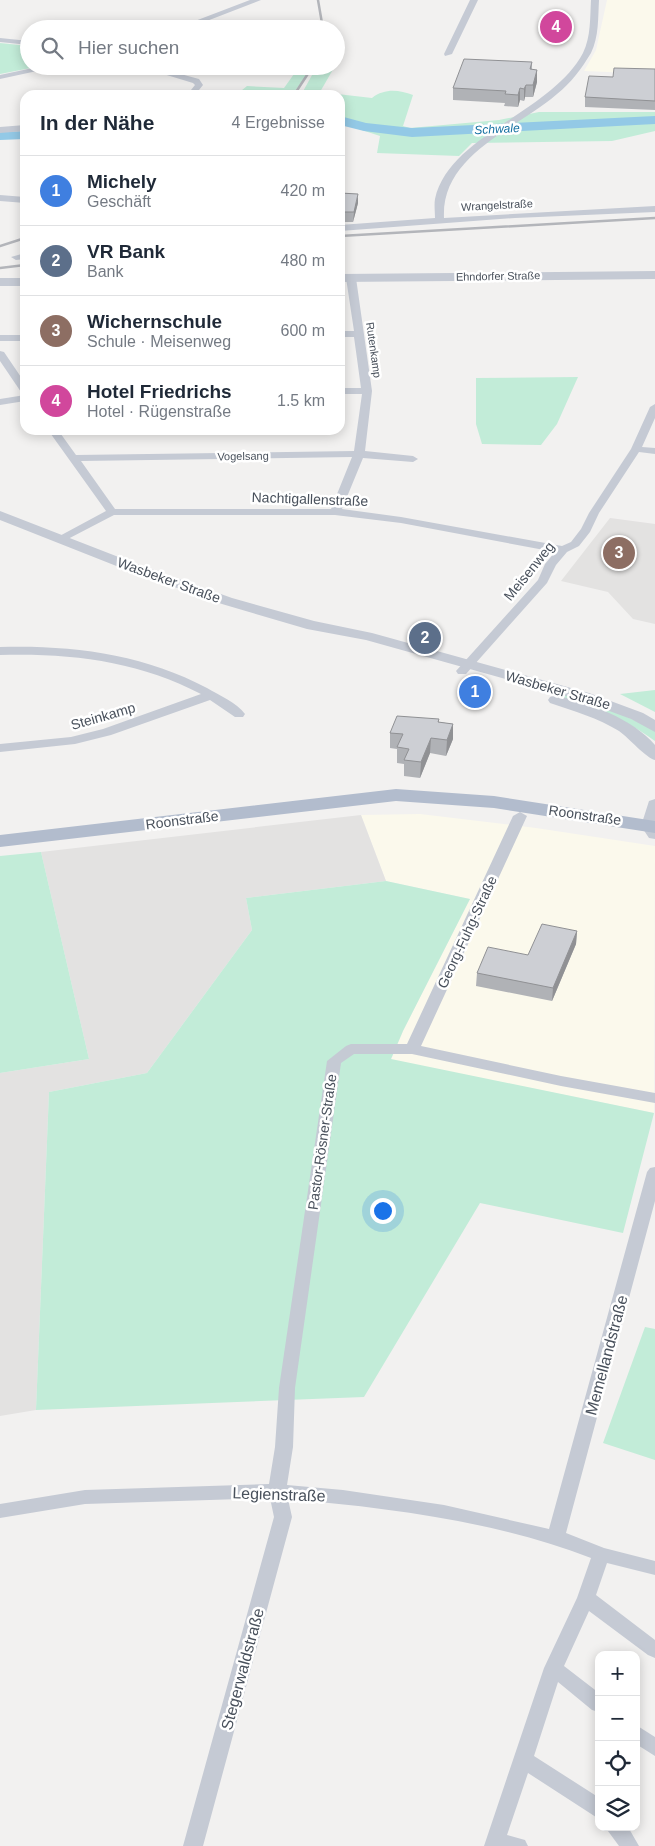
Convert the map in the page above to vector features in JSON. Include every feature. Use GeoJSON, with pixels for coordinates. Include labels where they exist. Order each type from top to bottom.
{"type":"FeatureCollection","features":[{"type":"Feature","properties":{"kind":"main road","name":"Roonstraße"},"geometry":{"type":"LineString","coordinates":[[0,841],[396,795],[494,802],[654,831]]}},
{"type":"Feature","properties":{"kind":"main road","name":"Roonstraße"},"geometry":{"type":"LineString","coordinates":[[365,800],[464,808],[654,831]]}},
{"type":"Feature","properties":{"kind":"street"},"geometry":{"type":"LineString","coordinates":[[201,20],[246,2],[257,0]]}},
{"type":"Feature","properties":{"kind":"street"},"geometry":{"type":"LineString","coordinates":[[448,54],[474,0]]}},
{"type":"Feature","properties":{"kind":"street"},"geometry":{"type":"LineString","coordinates":[[440,219],[439,198],[447,180],[462,160],[482,143],[561,88],[580,65],[590,44],[595,0]]}},
{"type":"Feature","properties":{"kind":"street"},"geometry":{"type":"LineString","coordinates":[[0,40],[20,42]]}},
{"type":"Feature","properties":{"kind":"street"},"geometry":{"type":"LineString","coordinates":[[0,77],[20,73]]}},
{"type":"Feature","properties":{"kind":"street"},"geometry":{"type":"LineString","coordinates":[[174,75],[196,81],[199,85],[195,90]]}},
{"type":"Feature","properties":{"kind":"street"},"geometry":{"type":"LineString","coordinates":[[0,130],[20,128]]}},
{"type":"Feature","properties":{"kind":"street"},"geometry":{"type":"LineString","coordinates":[[0,198],[20,200]]}},
{"type":"Feature","properties":{"kind":"street","name":"Wrangelstraße"},"geometry":{"type":"LineString","coordinates":[[345,228],[440,219],[655,209]]}},
{"type":"Feature","properties":{"kind":"street","name":"Ehndorfer Straße"},"geometry":{"type":"LineString","coordinates":[[346,278],[655,274]]}},
{"type":"Feature","properties":{"kind":"street","name":"Rutenkamp"},"geometry":{"type":"LineString","coordinates":[[335,512],[359,454],[367,391],[359,334],[346,278]]}},
{"type":"Feature","properties":{"kind":"street"},"geometry":{"type":"LineString","coordinates":[[0,282],[20,282]]}},
{"type":"Feature","properties":{"kind":"street"},"geometry":{"type":"LineString","coordinates":[[345,334],[359,334]]}},
{"type":"Feature","properties":{"kind":"street"},"geometry":{"type":"LineString","coordinates":[[0,338],[20,338]]}},
{"type":"Feature","properties":{"kind":"street"},"geometry":{"type":"LineString","coordinates":[[0,354],[20,383]]}},
{"type":"Feature","properties":{"kind":"street"},"geometry":{"type":"LineString","coordinates":[[345,392],[367,391]]}},
{"type":"Feature","properties":{"kind":"street"},"geometry":{"type":"LineString","coordinates":[[0,402],[20,399]]}},
{"type":"Feature","properties":{"kind":"street","name":"Meisenweg"},"geometry":{"type":"LineString","coordinates":[[465,668],[543,581],[552,564],[563,550],[575,544],[586,530],[594,514],[636,449],[655,407]]}},
{"type":"Feature","properties":{"kind":"street"},"geometry":{"type":"LineString","coordinates":[[57,435],[112,512],[60,539]]}},
{"type":"Feature","properties":{"kind":"street"},"geometry":{"type":"LineString","coordinates":[[636,449],[655,451]]}},
{"type":"Feature","properties":{"kind":"street","name":"Vogelsang"},"geometry":{"type":"LineString","coordinates":[[73,458],[359,454],[413,459]]}},
{"type":"Feature","properties":{"kind":"street","name":"Nachtigallenstraße"},"geometry":{"type":"LineString","coordinates":[[112,512],[335,512],[401,520],[563,550]]}},
{"type":"Feature","properties":{"kind":"street","name":"Wasbeker Straße"},"geometry":{"type":"LineString","coordinates":[[0,515],[161,579],[341,633],[367,636],[575,706],[612,722],[635,737],[655,756]]}},
{"type":"Feature","properties":{"kind":"street"},"geometry":{"type":"LineString","coordinates":[[0,651],[57,650],[139,665],[189,683],[239,714]]}},
{"type":"Feature","properties":{"kind":"street","name":"Wasbeker Straße"},"geometry":{"type":"LineString","coordinates":[[465,668],[611,705],[655,726]]}},
{"type":"Feature","properties":{"kind":"street","name":"Steinkamp"},"geometry":{"type":"LineString","coordinates":[[0,748],[71,741],[107,732],[211,695]]}},
{"type":"Feature","properties":{"kind":"street"},"geometry":{"type":"LineString","coordinates":[[654,831],[655,804]]}},
{"type":"Feature","properties":{"kind":"street","name":"Georg-Fuhg-Straße"},"geometry":{"type":"LineString","coordinates":[[412,1049],[520,816]]}},
{"type":"Feature","properties":{"kind":"street","name":"Pastor-Rösner-Straße"},"geometry":{"type":"LineString","coordinates":[[277,1491],[284,1447],[287,1388],[334,1061],[351,1049],[412,1049],[561,1081],[655,1098]]}},
{"type":"Feature","properties":{"kind":"street","name":"Memellandstraße"},"geometry":{"type":"LineString","coordinates":[[556,1537],[655,1172]]}},
{"type":"Feature","properties":{"kind":"street","name":"Legienstraße"},"geometry":{"type":"LineString","coordinates":[[0,1511],[84,1496],[277,1491],[444,1512],[556,1537],[601,1554],[655,1568]]}},
{"type":"Feature","properties":{"kind":"street","name":"Stegerwaldstraße"},"geometry":{"type":"LineString","coordinates":[[193,1846],[283,1517],[277,1491]]}},
{"type":"Feature","properties":{"kind":"street"},"geometry":{"type":"LineString","coordinates":[[518,1846],[495,1844],[553,1668],[586,1598],[601,1554]]}},
{"type":"Feature","properties":{"kind":"street"},"geometry":{"type":"LineString","coordinates":[[586,1598],[655,1650]]}},
{"type":"Feature","properties":{"kind":"street"},"geometry":{"type":"LineString","coordinates":[[553,1668],[595,1701]]}},
{"type":"Feature","properties":{"kind":"street"},"geometry":{"type":"LineString","coordinates":[[640,1736],[655,1748]]}},
{"type":"Feature","properties":{"kind":"street"},"geometry":{"type":"LineString","coordinates":[[524,1760],[595,1807]]}},
{"type":"Feature","properties":{"kind":"street"},"geometry":{"type":"LineString","coordinates":[[619,1831],[626,1839],[629,1846]]}},
{"type":"Feature","properties":{"kind":"shaded area"},"geometry":{"type":"Polygon","coordinates":[[[607,0],[655,0],[655,74],[584,71],[596,50],[607,0]]]}},
{"type":"Feature","properties":{"kind":"shaded area"},"geometry":{"type":"Polygon","coordinates":[[[610,518],[655,524],[655,624],[633,619],[608,592],[561,581],[610,518]]]}},
{"type":"Feature","properties":{"kind":"shaded area"},"geometry":{"type":"Polygon","coordinates":[[[420,814],[536,828],[655,846],[654,1113],[391,1060],[403,1031],[470,899],[386,881],[361,815],[420,814]]]}},
{"type":"Feature","properties":{"kind":"shaded area"},"geometry":{"type":"Polygon","coordinates":[[[361,815],[386,881],[246,898],[252,930],[147,1073],[49,1092],[36,1410],[0,1416],[0,1073],[89,1059],[41,852],[361,815]]]}},
{"type":"Feature","properties":{"kind":"green space"},"geometry":{"type":"Polygon","coordinates":[[[0,43],[20,45],[20,70],[0,74],[0,43]]]}},
{"type":"Feature","properties":{"kind":"green space"},"geometry":{"type":"Polygon","coordinates":[[[293,75],[307,75],[296,90],[242,90],[247,86],[284,88],[293,75]]]}},
{"type":"Feature","properties":{"kind":"green space"},"geometry":{"type":"Polygon","coordinates":[[[312,75],[330,75],[321,90],[304,90],[312,75]]]}},
{"type":"Feature","properties":{"kind":"green space"},"geometry":{"type":"Polygon","coordinates":[[[387,91],[392,91],[413,95],[403,126],[410,128],[499,120],[539,112],[655,112],[655,131],[612,141],[472,143],[459,156],[377,153],[380,136],[345,125],[345,95],[372,98],[387,91]]]}},
{"type":"Feature","properties":{"kind":"green space"},"geometry":{"type":"Polygon","coordinates":[[[578,377],[557,424],[541,445],[482,444],[476,424],[476,378],[578,377]]]}},
{"type":"Feature","properties":{"kind":"green space"},"geometry":{"type":"Polygon","coordinates":[[[507,678],[597,703],[655,730],[655,741],[602,711],[505,680],[507,678]]]}},
{"type":"Feature","properties":{"kind":"green space"},"geometry":{"type":"Polygon","coordinates":[[[655,690],[655,712],[620,694],[655,690]]]}},
{"type":"Feature","properties":{"kind":"green space"},"geometry":{"type":"Polygon","coordinates":[[[41,852],[89,1059],[0,1073],[0,856],[41,852]]]}},
{"type":"Feature","properties":{"kind":"green space"},"geometry":{"type":"Polygon","coordinates":[[[386,881],[470,899],[403,1031],[391,1059],[654,1113],[623,1233],[480,1203],[364,1397],[36,1410],[49,1092],[147,1073],[252,930],[246,898],[386,881]]]}},
{"type":"Feature","properties":{"kind":"green space"},"geometry":{"type":"Polygon","coordinates":[[[645,1327],[655,1329],[655,1460],[603,1443],[645,1327]]]}},
{"type":"Feature","properties":{"kind":"building"},"geometry":{"type":"Polygon","coordinates":[[[464,59],[532,62],[530,69],[537,70],[533,85],[526,85],[524,89],[520,88],[518,95],[505,94],[506,91],[453,88],[464,59]]]}},
{"type":"Feature","properties":{"kind":"building"},"geometry":{"type":"Polygon","coordinates":[[[614,68],[655,69],[655,101],[585,97],[589,76],[613,77],[614,68]]]}},
{"type":"Feature","properties":{"kind":"building"},"geometry":{"type":"Polygon","coordinates":[[[345,193],[358,194],[354,212],[345,212],[345,193]]]}},
{"type":"Feature","properties":{"kind":"building"},"geometry":{"type":"Polygon","coordinates":[[[397,716],[439,719],[438,722],[453,724],[447,740],[431,738],[421,762],[404,760],[409,749],[397,747],[403,734],[390,733],[397,716]]]}},
{"type":"Feature","properties":{"kind":"building"},"geometry":{"type":"Polygon","coordinates":[[[542,924],[577,931],[553,988],[477,973],[488,947],[528,955],[542,924]]]}},
{"type":"Feature","properties":{"kind":"waterway","name":"Schwale"},"geometry":{"type":"LineString","coordinates":[[345,121],[388,131],[436,133],[548,124],[655,120]]}},
{"type":"Feature","properties":{"kind":"waterway","name":"Schwale"},"geometry":{"type":"LineString","coordinates":[[0,136],[20,135]]}},
{"type":"Feature","properties":{"kind":"railway"},"geometry":{"type":"LineString","coordinates":[[318,0],[321,20]]}},
{"type":"Feature","properties":{"kind":"railway"},"geometry":{"type":"LineString","coordinates":[[297,90],[307,75]]}},
{"type":"Feature","properties":{"kind":"railway"},"geometry":{"type":"LineString","coordinates":[[345,236],[655,218]]}},
{"type":"Feature","properties":{"kind":"railway"},"geometry":{"type":"LineString","coordinates":[[0,246],[20,240]]}},
{"type":"Feature","properties":{"kind":"railway"},"geometry":{"type":"LineString","coordinates":[[0,268],[20,266]]}},
{"type":"Feature","properties":{"kind":"place","name":"Hotel Friedrichs"},"geometry":{"type":"Point","coordinates":[556,27]}},
{"type":"Feature","properties":{"kind":"place","name":"Wichernschule"},"geometry":{"type":"Point","coordinates":[619,553]}},
{"type":"Feature","properties":{"kind":"place","name":"VR Bank"},"geometry":{"type":"Point","coordinates":[425,638]}},
{"type":"Feature","properties":{"kind":"place","name":"Michely"},"geometry":{"type":"Point","coordinates":[475,692]}}]}
